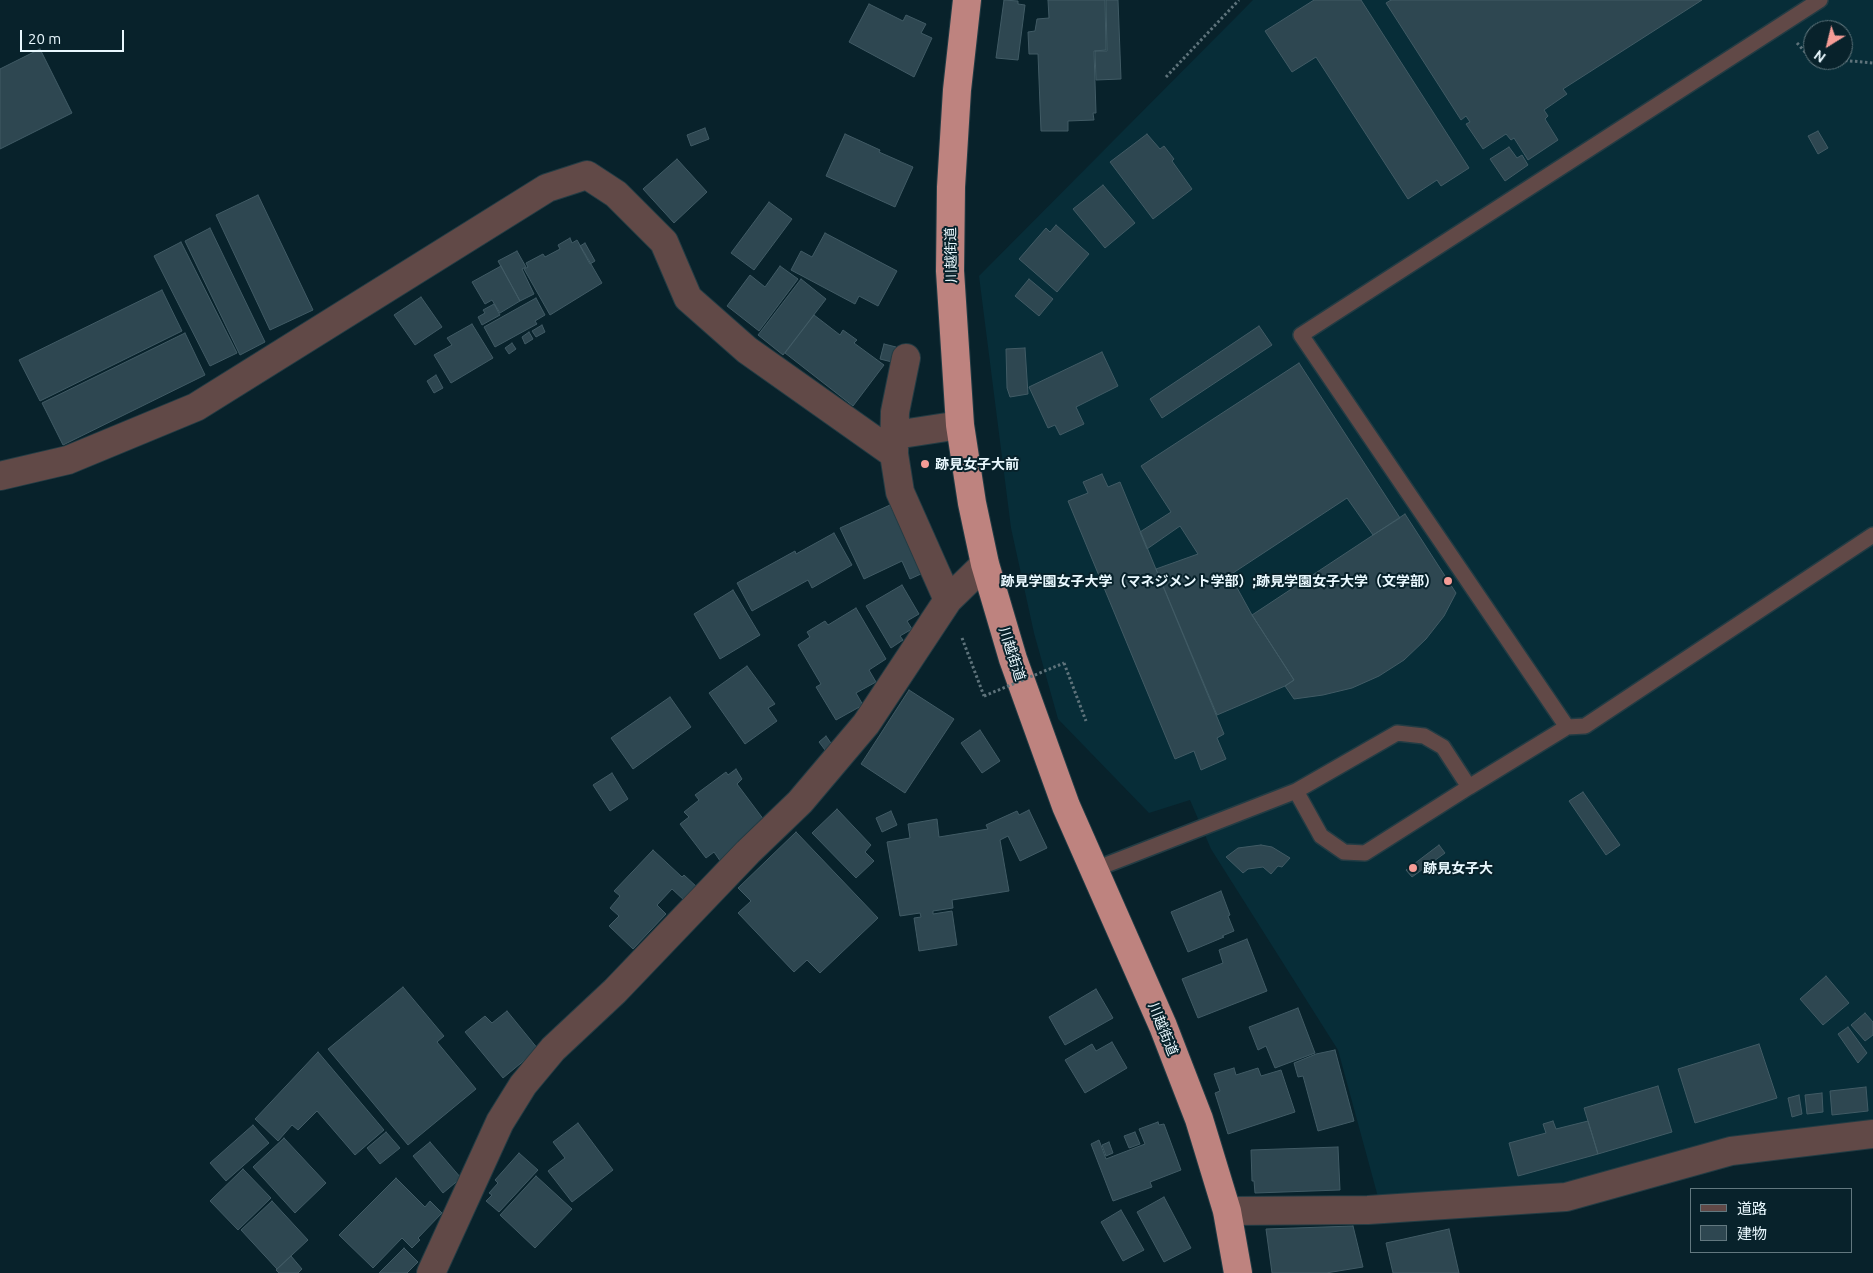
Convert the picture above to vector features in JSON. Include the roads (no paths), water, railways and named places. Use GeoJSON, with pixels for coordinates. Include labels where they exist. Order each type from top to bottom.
{"type":"FeatureCollection","features":[{"type":"Feature","properties":{"kind":"highway","name":"川越街道"},"geometry":{"type":"LineString","coordinates":[[967,0],[951,187],[950,271],[960,425],[972,503],[985,564],[1016,668],[1066,806],[1163,1026],[1198,1119],[1227,1211],[1238,1273]]}},
{"type":"Feature","properties":{"kind":"street"},"geometry":{"type":"LineString","coordinates":[[0,476],[68,460],[196,407],[548,188],[587,175],[616,194],[664,242],[688,298],[747,350],[894,444],[960,425]]}},
{"type":"Feature","properties":{"kind":"street"},"geometry":{"type":"LineString","coordinates":[[906,358],[895,412],[894,444],[900,492],[948,600]]}},
{"type":"Feature","properties":{"kind":"street"},"geometry":{"type":"LineString","coordinates":[[431,1273],[500,1122],[523,1084],[553,1049],[615,991],[748,852],[800,802],[866,724],[948,600],[985,564]]}},
{"type":"Feature","properties":{"kind":"street"},"geometry":{"type":"LineString","coordinates":[[1227,1211],[1368,1210],[1566,1197],[1730,1151],[1873,1134]]}},
{"type":"Feature","properties":{"kind":"lane"},"geometry":{"type":"LineString","coordinates":[[1567,727],[1301,335],[1820,0]]}},
{"type":"Feature","properties":{"kind":"lane"},"geometry":{"type":"LineString","coordinates":[[1296,791],[1322,836],[1344,852],[1364,853],[1567,727],[1585,726],[1873,535]]}},
{"type":"Feature","properties":{"kind":"lane"},"geometry":{"type":"LineString","coordinates":[[1093,870],[1296,791],[1397,733],[1424,736],[1443,747],[1469,787]]}},
{"type":"Feature","properties":{"kind":"place","name":"跡見女子大前"},"geometry":{"type":"Point","coordinates":[925,464]}},
{"type":"Feature","properties":{"kind":"place","name":"跡見学園女子大学（マネジメント学部）;跡見学園女子大学（文学部）"},"geometry":{"type":"Point","coordinates":[1448,581]}},
{"type":"Feature","properties":{"kind":"place","name":"跡見女子大"},"geometry":{"type":"Point","coordinates":[1413,868]}}]}
